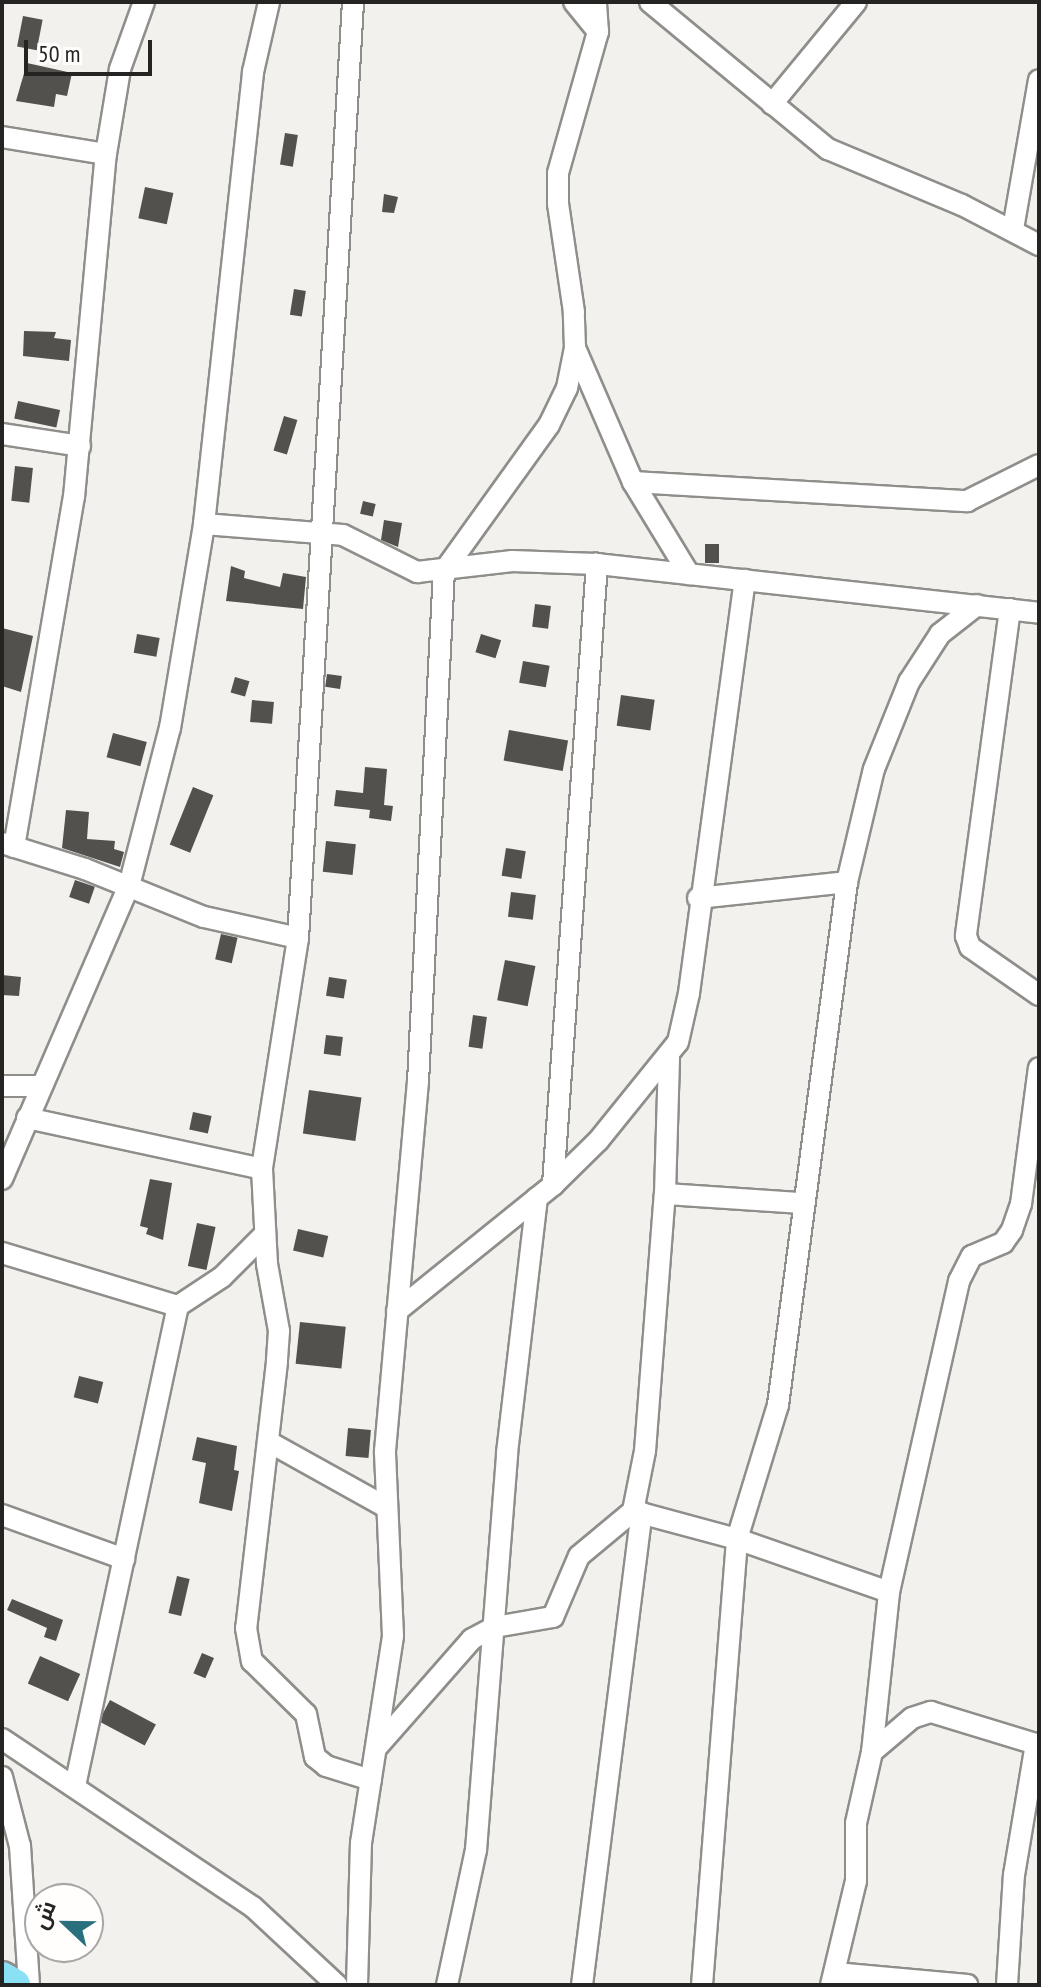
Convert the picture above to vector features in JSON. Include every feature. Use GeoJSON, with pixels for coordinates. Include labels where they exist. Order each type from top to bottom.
{"type":"FeatureCollection","features":[{"type":"Feature","properties":{"kind":"highway"},"geometry":{"type":"LineString","coordinates":[[2,1978],[14,1985]]}},
{"type":"Feature","properties":{"kind":"street"},"geometry":{"type":"LineString","coordinates":[[144,2],[120,69],[106,154],[80,446],[63,577],[8,845],[129,886],[204,917],[298,938]]}},
{"type":"Feature","properties":{"kind":"street"},"geometry":{"type":"LineString","coordinates":[[2,1179],[129,886],[177,693],[204,524],[253,72],[269,2]]}},
{"type":"Feature","properties":{"kind":"street"},"geometry":{"type":"LineString","coordinates":[[353,2],[298,938],[262,1169],[265,1234],[279,1331],[246,1645],[252,1661],[306,1714],[315,1757],[371,1780]]}},
{"type":"Feature","properties":{"kind":"street"},"geometry":{"type":"LineString","coordinates":[[574,2],[598,32]]}},
{"type":"Feature","properties":{"kind":"street"},"geometry":{"type":"LineString","coordinates":[[357,1985],[361,1843],[393,1636],[385,1451],[418,1082],[444,571],[549,425],[567,388],[575,348],[558,173],[598,32],[596,2]]}},
{"type":"Feature","properties":{"kind":"street"},"geometry":{"type":"LineString","coordinates":[[650,2],[772,104],[850,161],[1013,229],[1039,245]]}},
{"type":"Feature","properties":{"kind":"street"},"geometry":{"type":"LineString","coordinates":[[772,104],[856,2]]}},
{"type":"Feature","properties":{"kind":"street"},"geometry":{"type":"LineString","coordinates":[[1013,229],[1039,80]]}},
{"type":"Feature","properties":{"kind":"street"},"geometry":{"type":"LineString","coordinates":[[2,137],[106,154]]}},
{"type":"Feature","properties":{"kind":"street"},"geometry":{"type":"LineString","coordinates":[[575,348],[633,482],[689,574]]}},
{"type":"Feature","properties":{"kind":"street"},"geometry":{"type":"LineString","coordinates":[[2,434],[80,446]]}},
{"type":"Feature","properties":{"kind":"street"},"geometry":{"type":"LineString","coordinates":[[633,482],[967,501],[1039,465]]}},
{"type":"Feature","properties":{"kind":"street"},"geometry":{"type":"LineString","coordinates":[[204,524],[343,535],[417,572],[512,561],[597,564],[1039,613]]}},
{"type":"Feature","properties":{"kind":"street"},"geometry":{"type":"LineString","coordinates":[[447,1985],[476,1850],[507,1453],[545,1192],[597,564]]}},
{"type":"Feature","properties":{"kind":"street"},"geometry":{"type":"LineString","coordinates":[[397,1311],[545,1192],[669,1058],[685,1022],[698,898],[745,580]]}},
{"type":"Feature","properties":{"kind":"street"},"geometry":{"type":"LineString","coordinates":[[702,1985],[737,1539],[778,1405],[800,1203],[847,882],[874,769],[909,682],[940,634],[977,605]]}},
{"type":"Feature","properties":{"kind":"street"},"geometry":{"type":"LineString","coordinates":[[1010,609],[966,936],[970,947],[1039,995]]}},
{"type":"Feature","properties":{"kind":"street"},"geometry":{"type":"LineString","coordinates":[[698,898],[847,882]]}},
{"type":"Feature","properties":{"kind":"street"},"geometry":{"type":"LineString","coordinates":[[582,1985],[645,1451],[665,1194],[669,1058]]}},
{"type":"Feature","properties":{"kind":"street"},"geometry":{"type":"LineString","coordinates":[[967,1985],[833,1979],[856,1881],[856,1823],[872,1752],[889,1592],[959,1281],[972,1256],[1003,1243],[1021,1204],[1039,1068]]}},
{"type":"Feature","properties":{"kind":"street"},"geometry":{"type":"LineString","coordinates":[[2,1086],[40,1086]]}},
{"type":"Feature","properties":{"kind":"street"},"geometry":{"type":"LineString","coordinates":[[27,1118],[262,1169]]}},
{"type":"Feature","properties":{"kind":"street"},"geometry":{"type":"LineString","coordinates":[[665,1194],[800,1203]]}},
{"type":"Feature","properties":{"kind":"street"},"geometry":{"type":"LineString","coordinates":[[75,1786],[178,1306],[222,1277],[265,1234]]}},
{"type":"Feature","properties":{"kind":"street"},"geometry":{"type":"LineString","coordinates":[[2,1253],[178,1306]]}},
{"type":"Feature","properties":{"kind":"street"},"geometry":{"type":"LineString","coordinates":[[269,1442],[386,1507]]}},
{"type":"Feature","properties":{"kind":"street"},"geometry":{"type":"LineString","coordinates":[[376,1748],[472,1639],[495,1627],[542,1623],[553,1617],[579,1556],[638,1512]]}},
{"type":"Feature","properties":{"kind":"street"},"geometry":{"type":"LineString","coordinates":[[638,1512],[737,1539],[889,1592]]}},
{"type":"Feature","properties":{"kind":"street"},"geometry":{"type":"LineString","coordinates":[[2,1515],[124,1559]]}},
{"type":"Feature","properties":{"kind":"street"},"geometry":{"type":"LineString","coordinates":[[872,1752],[912,1718],[931,1712],[1038,1745],[1014,1875],[1007,1985]]}},
{"type":"Feature","properties":{"kind":"street"},"geometry":{"type":"LineString","coordinates":[[2,1739],[253,1907],[337,1985]]}},
{"type":"Feature","properties":{"kind":"street"},"geometry":{"type":"LineString","coordinates":[[2,1777],[20,1846],[29,1985]]}},
{"type":"Feature","properties":{"kind":"building"},"geometry":{"type":"Polygon","coordinates":[[[23,16],[43,20],[37,50],[17,46],[23,16]]]}},
{"type":"Feature","properties":{"kind":"building"},"geometry":{"type":"Polygon","coordinates":[[[27,63],[72,73],[67,96],[56,94],[54,107],[16,101],[27,63]]]}},
{"type":"Feature","properties":{"kind":"building"},"geometry":{"type":"Polygon","coordinates":[[[285,133],[298,135],[293,167],[280,165],[285,133]]]}},
{"type":"Feature","properties":{"kind":"building"},"geometry":{"type":"Polygon","coordinates":[[[145,187],[173,193],[167,224],[138,218],[145,187]]]}},
{"type":"Feature","properties":{"kind":"building"},"geometry":{"type":"Polygon","coordinates":[[[384,194],[398,197],[394,213],[382,212],[384,194]]]}},
{"type":"Feature","properties":{"kind":"building"},"geometry":{"type":"Polygon","coordinates":[[[294,289],[306,291],[302,317],[290,315],[294,289]]]}},
{"type":"Feature","properties":{"kind":"building"},"geometry":{"type":"Polygon","coordinates":[[[24,331],[56,332],[54,338],[71,340],[69,361],[23,356],[24,331]]]}},
{"type":"Feature","properties":{"kind":"building"},"geometry":{"type":"Polygon","coordinates":[[[18,401],[60,410],[56,428],[14,419],[18,401]]]}},
{"type":"Feature","properties":{"kind":"building"},"geometry":{"type":"Polygon","coordinates":[[[284,416],[297,420],[287,455],[273,450],[284,416]]]}},
{"type":"Feature","properties":{"kind":"building"},"geometry":{"type":"Polygon","coordinates":[[[15,466],[33,468],[29,503],[11,501],[15,466]]]}},
{"type":"Feature","properties":{"kind":"building"},"geometry":{"type":"Polygon","coordinates":[[[363,501],[376,504],[373,517],[360,514],[363,501]]]}},
{"type":"Feature","properties":{"kind":"building"},"geometry":{"type":"Polygon","coordinates":[[[384,520],[402,523],[398,547],[381,540],[384,520]]]}},
{"type":"Feature","properties":{"kind":"building"},"geometry":{"type":"Polygon","coordinates":[[[705,544],[719,544],[719,563],[705,563],[705,544]]]}},
{"type":"Feature","properties":{"kind":"building"},"geometry":{"type":"Polygon","coordinates":[[[231,566],[245,571],[244,578],[280,587],[283,573],[306,577],[303,609],[226,601],[231,566]]]}},
{"type":"Feature","properties":{"kind":"building"},"geometry":{"type":"Polygon","coordinates":[[[535,604],[551,606],[548,629],[532,627],[535,604]]]}},
{"type":"Feature","properties":{"kind":"building"},"geometry":{"type":"Polygon","coordinates":[[[2,628],[33,636],[21,692],[2,686],[2,628]]]}},
{"type":"Feature","properties":{"kind":"building"},"geometry":{"type":"Polygon","coordinates":[[[137,634],[160,638],[156,657],[134,653],[137,634]]]}},
{"type":"Feature","properties":{"kind":"building"},"geometry":{"type":"Polygon","coordinates":[[[481,634],[501,640],[496,658],[475,652],[481,634]]]}},
{"type":"Feature","properties":{"kind":"building"},"geometry":{"type":"Polygon","coordinates":[[[523,661],[550,666],[546,687],[519,683],[523,661]]]}},
{"type":"Feature","properties":{"kind":"building"},"geometry":{"type":"Polygon","coordinates":[[[327,674],[342,676],[340,689],[325,687],[327,674]]]}},
{"type":"Feature","properties":{"kind":"building"},"geometry":{"type":"Polygon","coordinates":[[[235,677],[249,681],[245,697],[231,692],[235,677]]]}},
{"type":"Feature","properties":{"kind":"building"},"geometry":{"type":"Polygon","coordinates":[[[621,695],[655,700],[650,730],[617,726],[621,695]]]}},
{"type":"Feature","properties":{"kind":"building"},"geometry":{"type":"Polygon","coordinates":[[[252,700],[274,702],[272,724],[250,722],[252,700]]]}},
{"type":"Feature","properties":{"kind":"building"},"geometry":{"type":"Polygon","coordinates":[[[509,730],[568,740],[563,771],[504,761],[509,730]]]}},
{"type":"Feature","properties":{"kind":"building"},"geometry":{"type":"Polygon","coordinates":[[[113,733],[147,742],[140,766],[107,757],[113,733]]]}},
{"type":"Feature","properties":{"kind":"building"},"geometry":{"type":"Polygon","coordinates":[[[365,767],[387,769],[384,805],[393,806],[391,821],[369,818],[370,810],[334,806],[336,790],[363,793],[365,767]]]}},
{"type":"Feature","properties":{"kind":"building"},"geometry":{"type":"Polygon","coordinates":[[[193,787],[213,795],[190,853],[170,844],[193,787]]]}},
{"type":"Feature","properties":{"kind":"building"},"geometry":{"type":"Polygon","coordinates":[[[66,810],[89,812],[87,839],[115,841],[114,849],[124,852],[120,867],[62,848],[66,810]]]}},
{"type":"Feature","properties":{"kind":"building"},"geometry":{"type":"Polygon","coordinates":[[[326,841],[356,844],[353,875],[323,872],[326,841]]]}},
{"type":"Feature","properties":{"kind":"building"},"geometry":{"type":"Polygon","coordinates":[[[506,848],[526,851],[521,879],[502,876],[506,848]]]}},
{"type":"Feature","properties":{"kind":"building"},"geometry":{"type":"Polygon","coordinates":[[[75,880],[95,887],[89,904],[69,897],[75,880]]]}},
{"type":"Feature","properties":{"kind":"building"},"geometry":{"type":"Polygon","coordinates":[[[511,892],[536,895],[533,920],[508,917],[511,892]]]}},
{"type":"Feature","properties":{"kind":"building"},"geometry":{"type":"Polygon","coordinates":[[[221,934],[238,938],[232,963],[215,959],[221,934]]]}},
{"type":"Feature","properties":{"kind":"building"},"geometry":{"type":"Polygon","coordinates":[[[505,960],[535,966],[528,1006],[497,1000],[505,960]]]}},
{"type":"Feature","properties":{"kind":"building"},"geometry":{"type":"Polygon","coordinates":[[[2,975],[21,977],[19,996],[2,995],[2,975]]]}},
{"type":"Feature","properties":{"kind":"building"},"geometry":{"type":"Polygon","coordinates":[[[329,977],[347,980],[344,999],[326,996],[329,977]]]}},
{"type":"Feature","properties":{"kind":"building"},"geometry":{"type":"Polygon","coordinates":[[[473,1015],[487,1017],[482,1049],[469,1047],[473,1015]]]}},
{"type":"Feature","properties":{"kind":"building"},"geometry":{"type":"Polygon","coordinates":[[[326,1035],[343,1037],[341,1056],[324,1054],[326,1035]]]}},
{"type":"Feature","properties":{"kind":"building"},"geometry":{"type":"Polygon","coordinates":[[[309,1090],[361,1097],[355,1141],[303,1134],[309,1090]]]}},
{"type":"Feature","properties":{"kind":"building"},"geometry":{"type":"Polygon","coordinates":[[[193,1112],[212,1116],[208,1134],[189,1130],[193,1112]]]}},
{"type":"Feature","properties":{"kind":"building"},"geometry":{"type":"Polygon","coordinates":[[[150,1179],[172,1183],[163,1240],[146,1234],[148,1228],[140,1226],[150,1179]]]}},
{"type":"Feature","properties":{"kind":"building"},"geometry":{"type":"Polygon","coordinates":[[[197,1223],[216,1227],[206,1270],[188,1266],[197,1223]]]}},
{"type":"Feature","properties":{"kind":"building"},"geometry":{"type":"Polygon","coordinates":[[[298,1229],[328,1236],[323,1257],[293,1250],[298,1229]]]}},
{"type":"Feature","properties":{"kind":"building"},"geometry":{"type":"Polygon","coordinates":[[[300,1322],[346,1327],[341,1369],[296,1364],[300,1322]]]}},
{"type":"Feature","properties":{"kind":"building"},"geometry":{"type":"Polygon","coordinates":[[[79,1376],[103,1382],[98,1403],[74,1397],[79,1376]]]}},
{"type":"Feature","properties":{"kind":"building"},"geometry":{"type":"Polygon","coordinates":[[[348,1428],[371,1430],[368,1458],[346,1456],[348,1428]]]}},
{"type":"Feature","properties":{"kind":"building"},"geometry":{"type":"Polygon","coordinates":[[[197,1437],[237,1446],[234,1470],[239,1471],[232,1511],[199,1503],[206,1463],[192,1460],[197,1437]]]}},
{"type":"Feature","properties":{"kind":"building"},"geometry":{"type":"Polygon","coordinates":[[[177,1576],[190,1579],[181,1616],[168,1613],[177,1576]]]}},
{"type":"Feature","properties":{"kind":"building"},"geometry":{"type":"Polygon","coordinates":[[[12,1599],[63,1620],[56,1641],[44,1637],[47,1628],[7,1610],[12,1599]]]}},
{"type":"Feature","properties":{"kind":"building"},"geometry":{"type":"Polygon","coordinates":[[[202,1653],[214,1658],[205,1678],[193,1673],[202,1653]]]}},
{"type":"Feature","properties":{"kind":"building"},"geometry":{"type":"Polygon","coordinates":[[[40,1656],[80,1674],[68,1701],[28,1683],[40,1656]]]}},
{"type":"Feature","properties":{"kind":"building"},"geometry":{"type":"Polygon","coordinates":[[[110,1700],[156,1724],[145,1746],[99,1721],[110,1700]]]}}]}
